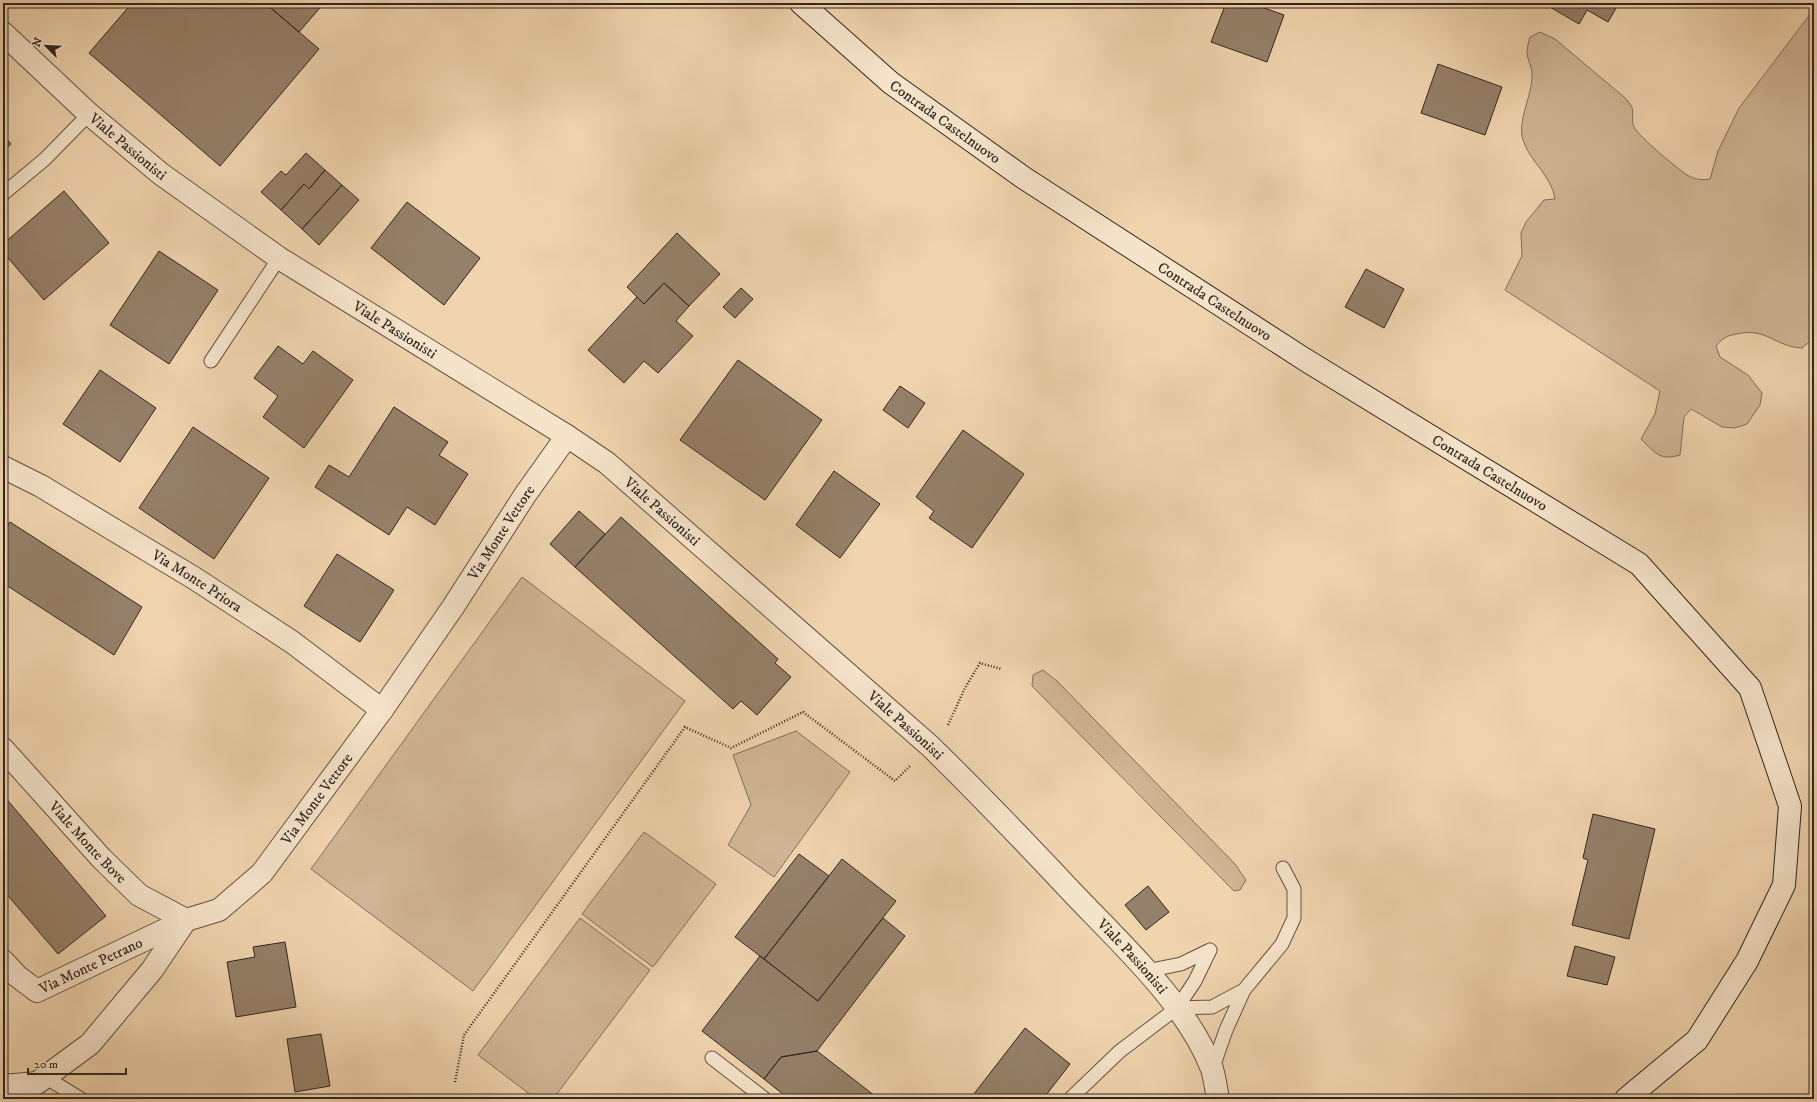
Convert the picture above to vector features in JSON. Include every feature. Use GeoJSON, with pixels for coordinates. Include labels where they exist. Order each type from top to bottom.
{"type":"FeatureCollection","features":[{"type":"Feature","properties":{"kind":"street","name":"Contrada Castelnuovo"},"geometry":{"type":"LineString","coordinates":[[810,7],[891,82],[1024,178],[1304,359],[1639,564],[1750,688],[1790,806],[1784,885],[1747,961],[1697,1040],[1626,1099]]}},
{"type":"Feature","properties":{"kind":"street","name":"Viale Passionisti"},"geometry":{"type":"LineString","coordinates":[[3,33],[89,114],[161,174],[279,258],[568,436],[607,463],[930,746],[978,793],[1146,971],[1177,1008],[1196,1036],[1212,1070],[1218,1099]]}},
{"type":"Feature","properties":{"kind":"street","name":"Via Monte Vettore"},"geometry":{"type":"LineString","coordinates":[[186,920],[219,910],[262,873],[382,710],[453,607],[525,495],[568,436]]}},
{"type":"Feature","properties":{"kind":"street","name":"Via Monte Priora"},"geometry":{"type":"LineString","coordinates":[[3,467],[41,486],[201,582],[292,642],[382,710]]}},
{"type":"Feature","properties":{"kind":"street","name":"Viale Monte Bove"},"geometry":{"type":"LineString","coordinates":[[3,749],[102,859],[140,895],[186,920]]}},
{"type":"Feature","properties":{"kind":"street","name":"Via Monte Petrano"},"geometry":{"type":"LineString","coordinates":[[3,961],[17,976],[37,991],[186,920]]}},
{"type":"Feature","properties":{"kind":"street"},"geometry":{"type":"LineString","coordinates":[[3,1086],[37,1083],[90,1044],[152,970],[186,920]]}},
{"type":"Feature","properties":{"kind":"lane"},"geometry":{"type":"LineString","coordinates":[[3,194],[45,159],[89,114]]}},
{"type":"Feature","properties":{"kind":"lane"},"geometry":{"type":"LineString","coordinates":[[211,361],[279,258]]}},
{"type":"Feature","properties":{"kind":"lane"},"geometry":{"type":"LineString","coordinates":[[1212,1070],[1226,1030],[1244,990],[1282,944],[1294,918],[1294,888],[1283,868]]}},
{"type":"Feature","properties":{"kind":"lane"},"geometry":{"type":"LineString","coordinates":[[1070,1099],[1120,1050],[1177,1008],[1195,980],[1210,950],[1181,964],[1146,971]]}},
{"type":"Feature","properties":{"kind":"lane"},"geometry":{"type":"LineString","coordinates":[[1177,1008],[1212,1007],[1244,990]]}},
{"type":"Feature","properties":{"kind":"lane"},"geometry":{"type":"LineString","coordinates":[[712,1058],[765,1099]]}},
{"type":"Feature","properties":{"kind":"lane"},"geometry":{"type":"LineString","coordinates":[[45,1077],[81,1099]]}},
{"type":"Feature","properties":{"kind":"path"},"geometry":{"type":"LineString","coordinates":[[455,1082],[464,1035],[685,727],[731,748],[803,712],[895,781],[944,732],[965,688],[980,664],[1001,669]]}},
{"type":"Feature","properties":{"kind":"shaded area"},"geometry":{"type":"Polygon","coordinates":[[[1814,9],[1814,338],[1802,348],[1793,347],[1756,333],[1737,334],[1723,339],[1716,346],[1720,357],[1748,375],[1762,393],[1760,405],[1747,424],[1735,428],[1722,427],[1691,409],[1684,417],[1680,455],[1673,457],[1663,456],[1654,452],[1641,439],[1655,414],[1660,391],[1505,290],[1522,256],[1521,233],[1526,222],[1544,200],[1555,199],[1550,183],[1526,148],[1523,140],[1523,117],[1530,92],[1532,73],[1527,52],[1530,37],[1540,32],[1555,39],[1629,102],[1632,109],[1634,127],[1651,145],[1684,173],[1702,180],[1710,179],[1718,151],[1739,108],[1814,9]]]}},
{"type":"Feature","properties":{"kind":"shaded area"},"geometry":{"type":"Polygon","coordinates":[[[522,577],[685,701],[473,991],[311,869],[522,577]]]}},
{"type":"Feature","properties":{"kind":"shaded area"},"geometry":{"type":"Polygon","coordinates":[[[1043,670],[1057,681],[1235,864],[1246,880],[1240,890],[1234,891],[1032,686],[1033,675],[1043,670]]]}},
{"type":"Feature","properties":{"kind":"shaded area"},"geometry":{"type":"Polygon","coordinates":[[[796,731],[850,772],[774,877],[728,845],[751,805],[733,755],[796,731]]]}},
{"type":"Feature","properties":{"kind":"shaded area"},"geometry":{"type":"Polygon","coordinates":[[[644,832],[716,884],[653,967],[582,914],[644,832]]]}},
{"type":"Feature","properties":{"kind":"shaded area"},"geometry":{"type":"Polygon","coordinates":[[[580,918],[650,970],[553,1099],[536,1099],[478,1055],[580,918]]]}},
{"type":"Feature","properties":{"kind":"building"},"geometry":{"type":"Polygon","coordinates":[[[132,3],[265,3],[319,49],[220,166],[89,53],[132,3]]]}},
{"type":"Feature","properties":{"kind":"building"},"geometry":{"type":"Polygon","coordinates":[[[265,3],[324,3],[299,32],[265,3]]]}},
{"type":"Feature","properties":{"kind":"building"},"geometry":{"type":"Polygon","coordinates":[[[1226,3],[1250,3],[1284,15],[1267,62],[1211,42],[1226,3]]]}},
{"type":"Feature","properties":{"kind":"building"},"geometry":{"type":"Polygon","coordinates":[[[1543,3],[1619,3],[1608,22],[1587,10],[1579,24],[1543,3]]]}},
{"type":"Feature","properties":{"kind":"building"},"geometry":{"type":"Polygon","coordinates":[[[1438,64],[1502,87],[1485,135],[1421,113],[1438,64]]]}},
{"type":"Feature","properties":{"kind":"building"},"geometry":{"type":"Polygon","coordinates":[[[3,135],[11,144],[3,151],[3,135]]]}},
{"type":"Feature","properties":{"kind":"building"},"geometry":{"type":"Polygon","coordinates":[[[306,153],[325,170],[309,189],[304,184],[281,210],[261,192],[281,171],[286,175],[306,153]]]}},
{"type":"Feature","properties":{"kind":"building"},"geometry":{"type":"Polygon","coordinates":[[[325,170],[342,185],[302,229],[281,210],[304,184],[309,189],[325,170]]]}},
{"type":"Feature","properties":{"kind":"building"},"geometry":{"type":"Polygon","coordinates":[[[342,185],[359,200],[319,245],[302,229],[342,185]]]}},
{"type":"Feature","properties":{"kind":"building"},"geometry":{"type":"Polygon","coordinates":[[[64,191],[109,243],[44,300],[3,252],[3,244],[64,191]]]}},
{"type":"Feature","properties":{"kind":"building"},"geometry":{"type":"Polygon","coordinates":[[[407,202],[480,258],[444,305],[371,248],[407,202]]]}},
{"type":"Feature","properties":{"kind":"building"},"geometry":{"type":"Polygon","coordinates":[[[677,233],[720,274],[689,306],[664,283],[644,304],[627,287],[677,233]]]}},
{"type":"Feature","properties":{"kind":"building"},"geometry":{"type":"Polygon","coordinates":[[[159,251],[218,290],[169,364],[110,325],[159,251]]]}},
{"type":"Feature","properties":{"kind":"building"},"geometry":{"type":"Polygon","coordinates":[[[1366,269],[1404,289],[1384,328],[1345,307],[1366,269]]]}},
{"type":"Feature","properties":{"kind":"building"},"geometry":{"type":"Polygon","coordinates":[[[664,283],[689,306],[676,321],[693,336],[658,373],[644,361],[624,383],[588,350],[637,297],[644,304],[664,283]]]}},
{"type":"Feature","properties":{"kind":"building"},"geometry":{"type":"Polygon","coordinates":[[[741,288],[753,299],[735,318],[723,307],[741,288]]]}},
{"type":"Feature","properties":{"kind":"building"},"geometry":{"type":"Polygon","coordinates":[[[278,346],[303,364],[313,351],[353,380],[304,448],[263,417],[278,396],[254,378],[278,346]]]}},
{"type":"Feature","properties":{"kind":"building"},"geometry":{"type":"Polygon","coordinates":[[[738,360],[822,420],[765,500],[680,440],[738,360]]]}},
{"type":"Feature","properties":{"kind":"building"},"geometry":{"type":"Polygon","coordinates":[[[100,370],[156,408],[120,462],[63,424],[100,370]]]}},
{"type":"Feature","properties":{"kind":"building"},"geometry":{"type":"Polygon","coordinates":[[[900,386],[925,403],[908,428],[883,410],[900,386]]]}},
{"type":"Feature","properties":{"kind":"building"},"geometry":{"type":"Polygon","coordinates":[[[394,407],[448,442],[439,455],[468,474],[435,525],[407,507],[389,535],[315,487],[329,465],[349,477],[394,407]]]}},
{"type":"Feature","properties":{"kind":"building"},"geometry":{"type":"Polygon","coordinates":[[[193,427],[269,478],[214,559],[139,508],[193,427]]]}},
{"type":"Feature","properties":{"kind":"building"},"geometry":{"type":"Polygon","coordinates":[[[963,430],[1024,474],[972,548],[929,518],[934,511],[916,497],[963,430]]]}},
{"type":"Feature","properties":{"kind":"building"},"geometry":{"type":"Polygon","coordinates":[[[834,471],[880,504],[840,558],[796,525],[834,471]]]}},
{"type":"Feature","properties":{"kind":"building"},"geometry":{"type":"Polygon","coordinates":[[[579,511],[605,534],[575,567],[550,544],[579,511]]]}},
{"type":"Feature","properties":{"kind":"building"},"geometry":{"type":"Polygon","coordinates":[[[621,517],[778,659],[775,663],[791,677],[757,715],[741,701],[733,709],[575,567],[621,517]]]}},
{"type":"Feature","properties":{"kind":"building"},"geometry":{"type":"Polygon","coordinates":[[[10,522],[142,607],[114,655],[3,583],[3,533],[10,522]]]}},
{"type":"Feature","properties":{"kind":"building"},"geometry":{"type":"Polygon","coordinates":[[[337,554],[394,590],[360,642],[304,606],[337,554]]]}},
{"type":"Feature","properties":{"kind":"building"},"geometry":{"type":"Polygon","coordinates":[[[3,795],[106,916],[58,954],[3,890],[3,795]]]}},
{"type":"Feature","properties":{"kind":"building"},"geometry":{"type":"Polygon","coordinates":[[[1593,814],[1655,829],[1629,939],[1572,925],[1588,860],[1583,858],[1593,814]]]}},
{"type":"Feature","properties":{"kind":"building"},"geometry":{"type":"Polygon","coordinates":[[[799,854],[829,876],[764,959],[735,937],[799,854]]]}},
{"type":"Feature","properties":{"kind":"building"},"geometry":{"type":"Polygon","coordinates":[[[842,859],[896,901],[818,1001],[764,959],[842,859]]]}},
{"type":"Feature","properties":{"kind":"building"},"geometry":{"type":"Polygon","coordinates":[[[1148,886],[1169,912],[1146,930],[1125,905],[1148,886]]]}},
{"type":"Feature","properties":{"kind":"building"},"geometry":{"type":"Polygon","coordinates":[[[883,918],[905,936],[817,1051],[781,1057],[764,1079],[702,1031],[760,956],[818,1001],[883,918]]]}},
{"type":"Feature","properties":{"kind":"building"},"geometry":{"type":"Polygon","coordinates":[[[285,942],[296,1007],[236,1017],[227,962],[255,957],[253,947],[285,942]]]}},
{"type":"Feature","properties":{"kind":"building"},"geometry":{"type":"Polygon","coordinates":[[[1575,946],[1615,957],[1607,985],[1567,976],[1575,946]]]}},
{"type":"Feature","properties":{"kind":"building"},"geometry":{"type":"Polygon","coordinates":[[[1025,1028],[1070,1064],[1043,1099],[970,1099],[1025,1028]]]}},
{"type":"Feature","properties":{"kind":"building"},"geometry":{"type":"Polygon","coordinates":[[[321,1034],[330,1086],[295,1092],[287,1039],[321,1034]]]}},
{"type":"Feature","properties":{"kind":"building"},"geometry":{"type":"Polygon","coordinates":[[[817,1051],[879,1099],[789,1099],[764,1079],[781,1057],[817,1051]]]}}]}
